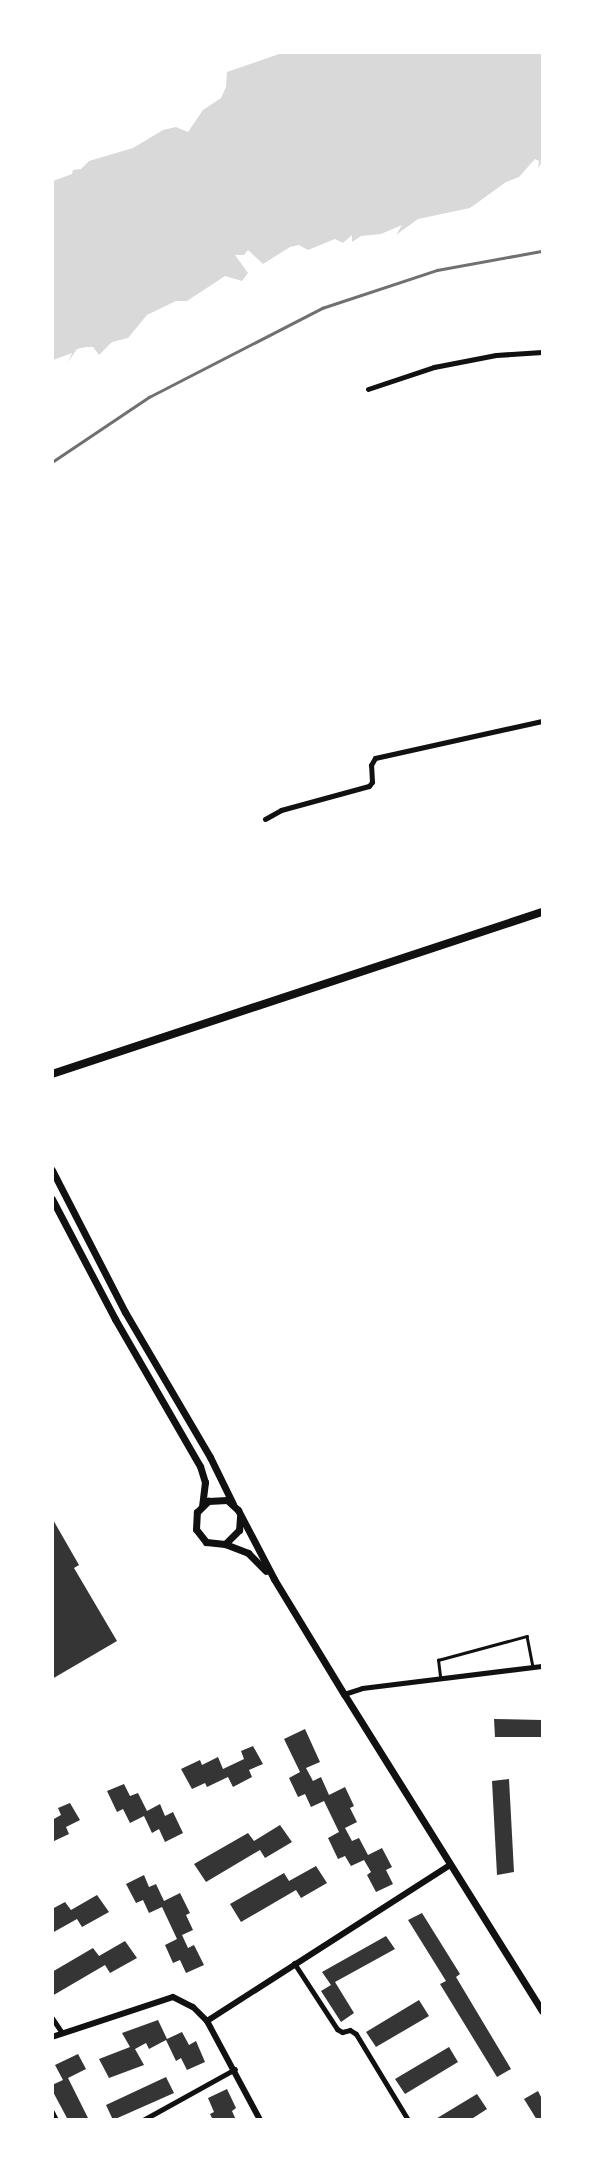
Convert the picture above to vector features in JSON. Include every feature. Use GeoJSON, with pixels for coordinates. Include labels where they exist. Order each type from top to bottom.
{"type":"FeatureCollection","features":[{"type":"Feature","properties":{"kind":"highway"},"geometry":{"type":"LineString","coordinates":[[54,1075],[542,912]]}},
{"type":"Feature","properties":{"kind":"main road"},"geometry":{"type":"LineString","coordinates":[[52,1170],[125,1312],[210,1457],[274,1579],[542,2011]]}},
{"type":"Feature","properties":{"kind":"main road"},"geometry":{"type":"LineString","coordinates":[[52,1199],[126,1338],[200,1465],[205,1482],[202,1505],[195,1520],[200,1537],[212,1544],[225,1544],[248,1553],[274,1579]]}},
{"type":"Feature","properties":{"kind":"main road"},"geometry":{"type":"LineString","coordinates":[[202,1505],[221,1499],[233,1504]]}},
{"type":"Feature","properties":{"kind":"main road"},"geometry":{"type":"LineString","coordinates":[[225,1544],[236,1536],[240,1517]]}},
{"type":"Feature","properties":{"kind":"street"},"geometry":{"type":"LineString","coordinates":[[368,389],[434,367],[496,355],[542,352]]}},
{"type":"Feature","properties":{"kind":"street"},"geometry":{"type":"LineString","coordinates":[[265,820],[281,810],[369,786],[372,782],[371,765],[376,758],[542,721]]}},
{"type":"Feature","properties":{"kind":"street"},"geometry":{"type":"LineString","coordinates":[[344,1694],[362,1688],[542,1666]]}},
{"type":"Feature","properties":{"kind":"street"},"geometry":{"type":"LineString","coordinates":[[207,2021],[450,1865]]}},
{"type":"Feature","properties":{"kind":"street"},"geometry":{"type":"LineString","coordinates":[[294,1963],[337,2029],[342,2032],[350,2030],[356,2034],[408,2119]]}},
{"type":"Feature","properties":{"kind":"street"},"geometry":{"type":"LineString","coordinates":[[52,2037],[173,1997],[193,2007],[207,2021],[260,2119]]}},
{"type":"Feature","properties":{"kind":"street"},"geometry":{"type":"LineString","coordinates":[[52,2018],[62,2033]]}},
{"type":"Feature","properties":{"kind":"street"},"geometry":{"type":"LineString","coordinates":[[143,2119],[235,2069]]}},
{"type":"Feature","properties":{"kind":"street"},"geometry":{"type":"LineString","coordinates":[[52,2112],[56,2119]]}},
{"type":"Feature","properties":{"kind":"lane"},"geometry":{"type":"LineString","coordinates":[[440,1678],[438,1660],[527,1636],[533,1667]]}},
{"type":"Feature","properties":{"kind":"shaded area"},"geometry":{"type":"Polygon","coordinates":[[[282,53],[542,53],[542,162],[538,168],[539,161],[535,159],[519,177],[506,182],[470,208],[418,219],[396,235],[402,225],[381,234],[361,236],[352,242],[352,235],[343,243],[335,239],[308,250],[299,245],[290,247],[263,264],[248,250],[244,255],[235,255],[248,273],[242,281],[225,276],[187,301],[176,301],[147,315],[128,338],[112,342],[99,355],[93,347],[86,347],[77,349],[68,362],[72,353],[53,360],[53,181],[72,174],[73,170],[81,169],[89,161],[133,148],[163,130],[176,127],[188,132],[203,110],[221,98],[226,87],[227,72],[282,53]]]}},
{"type":"Feature","properties":{"kind":"building"},"geometry":{"type":"Polygon","coordinates":[[[52,1518],[79,1565],[74,1568],[117,1641],[52,1679],[52,1518]]]}},
{"type":"Feature","properties":{"kind":"building"},"geometry":{"type":"Polygon","coordinates":[[[494,1719],[542,1720],[542,1737],[495,1737],[494,1719]]]}},
{"type":"Feature","properties":{"kind":"building"},"geometry":{"type":"Polygon","coordinates":[[[305,1729],[320,1762],[306,1768],[313,1781],[321,1777],[329,1795],[345,1787],[354,1806],[350,1808],[357,1822],[345,1828],[352,1841],[359,1838],[368,1855],[382,1848],[392,1867],[386,1870],[393,1884],[376,1892],[367,1875],[371,1872],[364,1860],[351,1866],[345,1856],[338,1859],[328,1838],[339,1832],[324,1801],[311,1807],[305,1794],[298,1797],[289,1778],[300,1772],[284,1739],[305,1729]]]}},
{"type":"Feature","properties":{"kind":"building"},"geometry":{"type":"Polygon","coordinates":[[[253,1746],[263,1764],[249,1770],[252,1777],[233,1787],[228,1777],[207,1787],[205,1783],[192,1789],[181,1769],[200,1760],[202,1765],[218,1757],[223,1769],[244,1759],[241,1751],[253,1746]]]}},
{"type":"Feature","properties":{"kind":"building"},"geometry":{"type":"Polygon","coordinates":[[[509,1779],[514,1872],[497,1875],[492,1781],[509,1779]]]}},
{"type":"Feature","properties":{"kind":"building"},"geometry":{"type":"Polygon","coordinates":[[[124,1784],[130,1796],[138,1793],[147,1811],[160,1804],[165,1816],[173,1812],[183,1833],[165,1842],[159,1829],[152,1833],[144,1816],[130,1823],[123,1809],[117,1812],[107,1791],[124,1784]]]}},
{"type":"Feature","properties":{"kind":"building"},"geometry":{"type":"Polygon","coordinates":[[[70,1803],[80,1820],[66,1827],[69,1834],[52,1842],[52,1820],[61,1815],[58,1808],[70,1803]]]}},
{"type":"Feature","properties":{"kind":"building"},"geometry":{"type":"Polygon","coordinates":[[[280,1825],[292,1842],[265,1858],[260,1850],[206,1882],[194,1864],[248,1833],[254,1841],[280,1825]]]}},
{"type":"Feature","properties":{"kind":"building"},"geometry":{"type":"Polygon","coordinates":[[[316,1866],[327,1883],[301,1898],[296,1890],[241,1922],[230,1904],[284,1873],[289,1881],[316,1866]]]}},
{"type":"Feature","properties":{"kind":"building"},"geometry":{"type":"Polygon","coordinates":[[[144,1875],[149,1887],[156,1884],[164,1901],[180,1893],[190,1913],[186,1915],[193,1930],[182,1935],[188,1948],[194,1945],[204,1965],[186,1973],[180,1960],[173,1963],[165,1945],[177,1939],[162,1907],[149,1913],[143,1900],[136,1903],[126,1884],[144,1875]]]}},
{"type":"Feature","properties":{"kind":"building"},"geometry":{"type":"Polygon","coordinates":[[[97,1895],[109,1912],[82,1927],[77,1919],[52,1933],[52,1909],[65,1902],[71,1910],[97,1895]]]}},
{"type":"Feature","properties":{"kind":"building"},"geometry":{"type":"Polygon","coordinates":[[[422,1913],[460,1974],[456,1977],[511,2069],[497,2077],[440,1984],[446,1981],[408,1920],[422,1913]]]}},
{"type":"Feature","properties":{"kind":"building"},"geometry":{"type":"Polygon","coordinates":[[[386,1936],[395,1949],[335,1982],[354,2013],[341,2022],[321,1991],[331,1985],[322,1972],[386,1936]]]}},
{"type":"Feature","properties":{"kind":"building"},"geometry":{"type":"Polygon","coordinates":[[[125,1941],[137,1958],[110,1973],[105,1965],[52,1996],[52,1972],[93,1948],[99,1956],[125,1941]]]}},
{"type":"Feature","properties":{"kind":"building"},"geometry":{"type":"Polygon","coordinates":[[[419,2000],[429,2016],[376,2047],[366,2032],[419,2000]]]}},
{"type":"Feature","properties":{"kind":"building"},"geometry":{"type":"Polygon","coordinates":[[[158,2020],[167,2039],[182,2032],[189,2045],[196,2041],[205,2062],[187,2070],[181,2058],[176,2061],[166,2040],[149,2049],[146,2043],[135,2049],[144,2065],[109,2078],[99,2059],[130,2047],[122,2033],[158,2020]]]}},
{"type":"Feature","properties":{"kind":"building"},"geometry":{"type":"Polygon","coordinates":[[[449,2047],[458,2062],[405,2094],[395,2079],[449,2047]]]}},
{"type":"Feature","properties":{"kind":"building"},"geometry":{"type":"Polygon","coordinates":[[[78,2054],[86,2069],[68,2078],[89,2120],[68,2120],[52,2090],[52,2085],[63,2080],[55,2065],[78,2054]]]}},
{"type":"Feature","properties":{"kind":"building"},"geometry":{"type":"Polygon","coordinates":[[[166,2077],[174,2093],[113,2120],[106,2105],[166,2077]]]}},
{"type":"Feature","properties":{"kind":"building"},"geometry":{"type":"Polygon","coordinates":[[[227,2089],[236,2108],[232,2111],[236,2120],[213,2120],[210,2114],[214,2112],[208,2098],[227,2089]]]}},
{"type":"Feature","properties":{"kind":"building"},"geometry":{"type":"Polygon","coordinates":[[[538,2091],[542,2099],[542,2120],[537,2120],[524,2099],[538,2091]]]}},
{"type":"Feature","properties":{"kind":"building"},"geometry":{"type":"Polygon","coordinates":[[[477,2094],[487,2109],[470,2120],[434,2120],[477,2094]]]}},
{"type":"Feature","properties":{"kind":"railway"},"geometry":{"type":"LineString","coordinates":[[52,462],[149,397],[322,308],[437,270],[542,251]]}}]}
